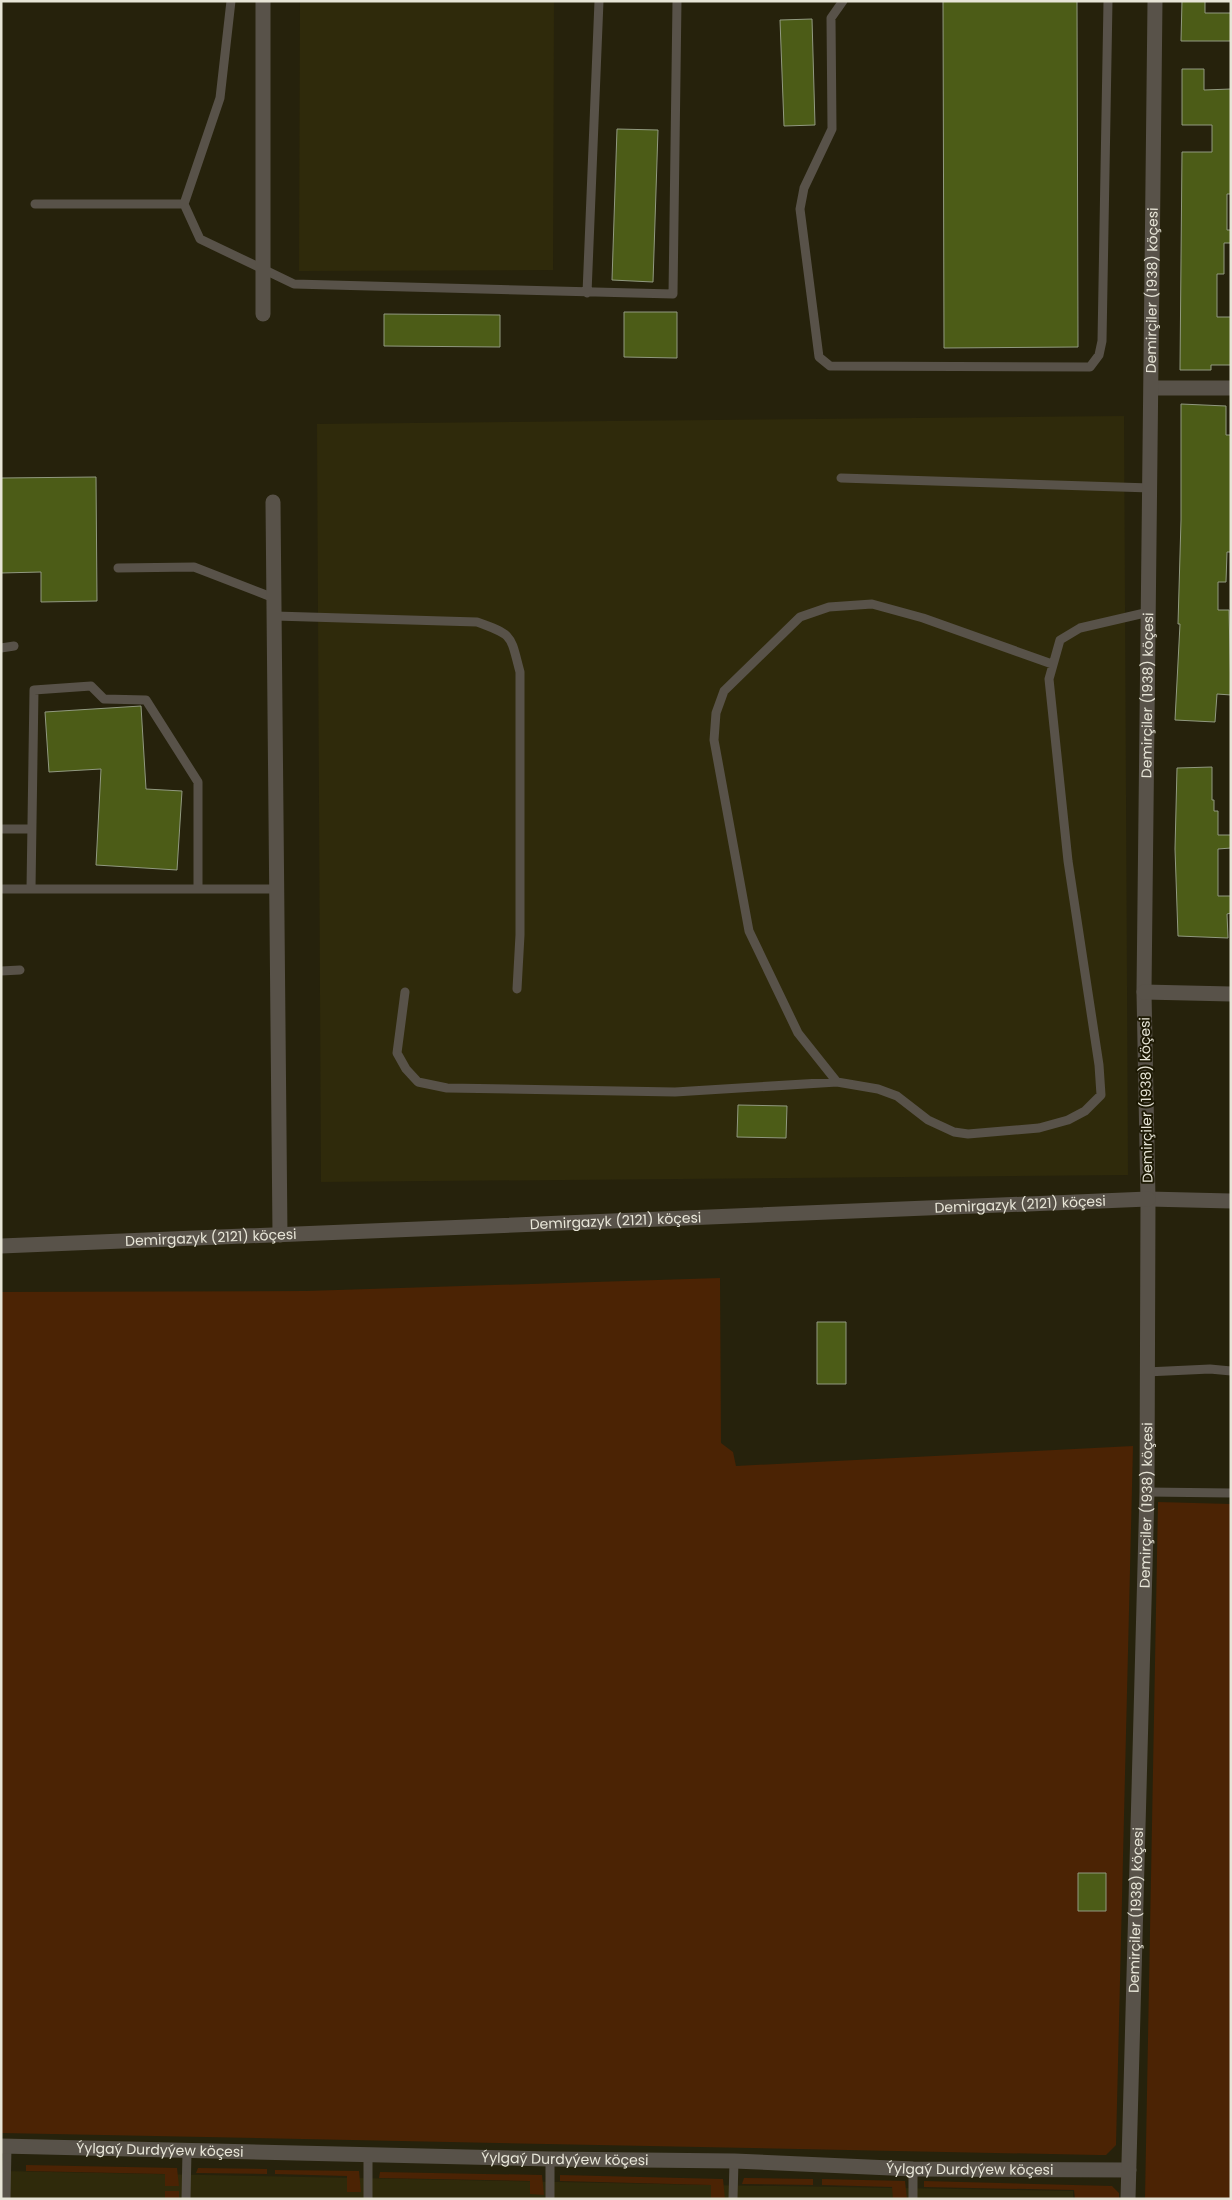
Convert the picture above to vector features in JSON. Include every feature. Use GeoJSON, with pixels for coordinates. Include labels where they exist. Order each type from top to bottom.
{"type":"FeatureCollection","features":[{"type":"Feature","properties":{"kind":"street"},"geometry":{"type":"LineString","coordinates":[[263,1],[263,314]]}},
{"type":"Feature","properties":{"kind":"street","name":"Demirçiler (1938) köçesi"},"geometry":{"type":"LineString","coordinates":[[1128,2199],[1147,1492],[1148,1199],[1144,992],[1155,1]]}},
{"type":"Feature","properties":{"kind":"street"},"geometry":{"type":"LineString","coordinates":[[1152,388],[1231,388]]}},
{"type":"Feature","properties":{"kind":"street"},"geometry":{"type":"LineString","coordinates":[[273,502],[280,1235]]}},
{"type":"Feature","properties":{"kind":"street"},"geometry":{"type":"LineString","coordinates":[[1144,992],[1231,994]]}},
{"type":"Feature","properties":{"kind":"street","name":"Demirgazyk (2121) köçesi"},"geometry":{"type":"LineString","coordinates":[[1,1246],[1148,1199],[1231,1201]]}},
{"type":"Feature","properties":{"kind":"street","name":"Ýylgaý Durdyýew köçesi"},"geometry":{"type":"LineString","coordinates":[[4,2146],[550,2159],[734,2161],[913,2169],[1129,2170]]}},
{"type":"Feature","properties":{"kind":"lane"},"geometry":{"type":"LineString","coordinates":[[231,1],[220,98],[184,204],[200,239],[294,284],[673,294],[677,1]]}},
{"type":"Feature","properties":{"kind":"lane"},"geometry":{"type":"LineString","coordinates":[[588,293],[599,1]]}},
{"type":"Feature","properties":{"kind":"lane"},"geometry":{"type":"LineString","coordinates":[[842,1],[831,18],[832,129],[804,188],[800,209],[819,357],[830,366],[1052,367],[1090,367],[1099,355],[1102,341],[1108,1]]}},
{"type":"Feature","properties":{"kind":"lane"},"geometry":{"type":"LineString","coordinates":[[35,204],[184,204]]}},
{"type":"Feature","properties":{"kind":"lane"},"geometry":{"type":"LineString","coordinates":[[841,478],[1151,488]]}},
{"type":"Feature","properties":{"kind":"lane"},"geometry":{"type":"LineString","coordinates":[[118,568],[194,567],[274,598]]}},
{"type":"Feature","properties":{"kind":"lane"},"geometry":{"type":"LineString","coordinates":[[837,1082],[798,1032],[748,931],[714,740],[716,713],[724,691],[800,618],[828,607],[872,604],[923,618],[1052,664]]}},
{"type":"Feature","properties":{"kind":"lane"},"geometry":{"type":"LineString","coordinates":[[405,992],[397,1053],[406,1069],[418,1082],[447,1088],[675,1092],[837,1082],[878,1088],[897,1096],[928,1120],[954,1132],[968,1134],[1039,1128],[1068,1120],[1085,1110],[1101,1095],[1099,1065],[1067,851],[1049,679],[1060,640],[1080,628],[1149,612]]}},
{"type":"Feature","properties":{"kind":"lane"},"geometry":{"type":"LineString","coordinates":[[275,616],[477,622],[505,632],[512,642],[520,672],[520,935],[517,989]]}},
{"type":"Feature","properties":{"kind":"lane"},"geometry":{"type":"LineString","coordinates":[[1,648],[14,646]]}},
{"type":"Feature","properties":{"kind":"lane"},"geometry":{"type":"LineString","coordinates":[[31,889],[34,690],[91,686],[104,699],[146,700],[198,782],[198,889]]}},
{"type":"Feature","properties":{"kind":"lane"},"geometry":{"type":"LineString","coordinates":[[1,829],[32,829]]}},
{"type":"Feature","properties":{"kind":"lane"},"geometry":{"type":"LineString","coordinates":[[1,889],[277,889]]}},
{"type":"Feature","properties":{"kind":"lane"},"geometry":{"type":"LineString","coordinates":[[1,971],[20,970]]}},
{"type":"Feature","properties":{"kind":"lane"},"geometry":{"type":"LineString","coordinates":[[1146,1372],[1210,1369],[1231,1371]]}},
{"type":"Feature","properties":{"kind":"lane"},"geometry":{"type":"LineString","coordinates":[[1147,1492],[1231,1493]]}},
{"type":"Feature","properties":{"kind":"lane"},"geometry":{"type":"LineString","coordinates":[[4,2146],[6,2199]]}},
{"type":"Feature","properties":{"kind":"lane"},"geometry":{"type":"LineString","coordinates":[[186,2199],[187,2151]]}},
{"type":"Feature","properties":{"kind":"lane"},"geometry":{"type":"LineString","coordinates":[[368,2155],[368,2199]]}},
{"type":"Feature","properties":{"kind":"lane"},"geometry":{"type":"LineString","coordinates":[[550,2159],[550,2199]]}},
{"type":"Feature","properties":{"kind":"lane"},"geometry":{"type":"LineString","coordinates":[[733,2199],[734,2161]]}},
{"type":"Feature","properties":{"kind":"lane"},"geometry":{"type":"LineString","coordinates":[[913,2169],[913,2199]]}},
{"type":"Feature","properties":{"kind":"shaded area"},"geometry":{"type":"Polygon","coordinates":[[[300,1],[554,1],[553,270],[299,271],[300,1]]]}},
{"type":"Feature","properties":{"kind":"shaded area"},"geometry":{"type":"Polygon","coordinates":[[[1124,416],[1128,1175],[321,1182],[317,424],[1124,416]]]}},
{"type":"Feature","properties":{"kind":"shaded area"},"geometry":{"type":"Polygon","coordinates":[[[720,1278],[721,1443],[733,1452],[736,1466],[1133,1446],[1116,2145],[1106,2155],[1098,2155],[1,2133],[1,1292],[306,1291],[720,1278]]]}},
{"type":"Feature","properties":{"kind":"shaded area"},"geometry":{"type":"Polygon","coordinates":[[[1158,1502],[1231,1504],[1231,2199],[1145,2199],[1158,1502]]]}},
{"type":"Feature","properties":{"kind":"shaded area"},"geometry":{"type":"Polygon","coordinates":[[[26,2165],[177,2168],[179,2186],[165,2186],[165,2174],[26,2171],[26,2165]]]}},
{"type":"Feature","properties":{"kind":"shaded area"},"geometry":{"type":"Polygon","coordinates":[[[198,2168],[267,2169],[267,2174],[196,2173],[198,2168]]]}},
{"type":"Feature","properties":{"kind":"shaded area"},"geometry":{"type":"Polygon","coordinates":[[[275,2170],[359,2171],[361,2192],[347,2192],[347,2176],[275,2174],[275,2170]]]}},
{"type":"Feature","properties":{"kind":"shaded area"},"geometry":{"type":"Polygon","coordinates":[[[1,2171],[1073,2191],[1073,2199],[1,2199],[1,2171]]]}},
{"type":"Feature","properties":{"kind":"shaded area"},"geometry":{"type":"Polygon","coordinates":[[[380,2172],[542,2175],[544,2195],[530,2194],[530,2181],[379,2178],[380,2172]]]}},
{"type":"Feature","properties":{"kind":"shaded area"},"geometry":{"type":"Polygon","coordinates":[[[560,2175],[723,2179],[725,2199],[711,2199],[711,2185],[560,2181],[560,2175]]]}},
{"type":"Feature","properties":{"kind":"shaded area"},"geometry":{"type":"Polygon","coordinates":[[[744,2178],[813,2179],[813,2185],[742,2184],[744,2178]]]}},
{"type":"Feature","properties":{"kind":"shaded area"},"geometry":{"type":"Polygon","coordinates":[[[822,2179],[905,2181],[907,2199],[893,2199],[892,2187],[822,2185],[822,2179]]]}},
{"type":"Feature","properties":{"kind":"shaded area"},"geometry":{"type":"Polygon","coordinates":[[[924,2181],[1112,2186],[1119,2193],[1119,2199],[1075,2199],[1074,2190],[924,2187],[924,2181]]]}},
{"type":"Feature","properties":{"kind":"shaded area"},"geometry":{"type":"Polygon","coordinates":[[[165,2191],[179,2191],[179,2199],[165,2199],[165,2191]]]}},
{"type":"Feature","properties":{"kind":"building"},"geometry":{"type":"Polygon","coordinates":[[[943,1],[1077,1],[1078,347],[944,348],[943,1]]]}},
{"type":"Feature","properties":{"kind":"building"},"geometry":{"type":"Polygon","coordinates":[[[1182,1],[1205,1],[1205,13],[1231,13],[1231,41],[1181,41],[1182,1]]]}},
{"type":"Feature","properties":{"kind":"building"},"geometry":{"type":"Polygon","coordinates":[[[812,19],[815,125],[784,126],[780,20],[812,19]]]}},
{"type":"Feature","properties":{"kind":"building"},"geometry":{"type":"Polygon","coordinates":[[[1182,69],[1204,69],[1204,90],[1231,89],[1231,194],[1227,194],[1227,230],[1231,230],[1231,243],[1224,243],[1224,274],[1217,274],[1217,317],[1231,317],[1231,365],[1211,365],[1211,370],[1180,370],[1182,152],[1212,152],[1212,125],[1182,125],[1182,69]]]}},
{"type":"Feature","properties":{"kind":"building"},"geometry":{"type":"Polygon","coordinates":[[[617,129],[658,130],[653,282],[612,280],[617,129]]]}},
{"type":"Feature","properties":{"kind":"building"},"geometry":{"type":"Polygon","coordinates":[[[624,312],[677,312],[677,358],[624,357],[624,312]]]}},
{"type":"Feature","properties":{"kind":"building"},"geometry":{"type":"Polygon","coordinates":[[[384,314],[500,315],[500,347],[384,346],[384,314]]]}},
{"type":"Feature","properties":{"kind":"building"},"geometry":{"type":"Polygon","coordinates":[[[1181,404],[1226,406],[1226,435],[1231,435],[1231,552],[1227,552],[1226,582],[1218,582],[1218,610],[1229,610],[1231,695],[1217,694],[1215,722],[1175,720],[1180,624],[1178,624],[1181,520],[1181,404]]]}},
{"type":"Feature","properties":{"kind":"building"},"geometry":{"type":"Polygon","coordinates":[[[96,477],[97,601],[41,602],[41,572],[1,573],[1,478],[96,477]]]}},
{"type":"Feature","properties":{"kind":"building"},"geometry":{"type":"Polygon","coordinates":[[[141,706],[146,789],[182,791],[177,870],[96,865],[101,769],[49,772],[45,712],[141,706]]]}},
{"type":"Feature","properties":{"kind":"building"},"geometry":{"type":"Polygon","coordinates":[[[1212,767],[1212,800],[1214,800],[1214,811],[1218,811],[1218,835],[1231,835],[1231,848],[1218,849],[1218,896],[1231,896],[1231,913],[1227,914],[1228,938],[1178,936],[1175,849],[1177,768],[1212,767]]]}},
{"type":"Feature","properties":{"kind":"building"},"geometry":{"type":"Polygon","coordinates":[[[738,1105],[787,1106],[786,1138],[737,1137],[738,1105]]]}},
{"type":"Feature","properties":{"kind":"building"},"geometry":{"type":"Polygon","coordinates":[[[817,1322],[846,1322],[846,1384],[817,1384],[817,1322]]]}},
{"type":"Feature","properties":{"kind":"building"},"geometry":{"type":"Polygon","coordinates":[[[1078,1873],[1106,1873],[1106,1911],[1078,1911],[1078,1873]]]}}]}
